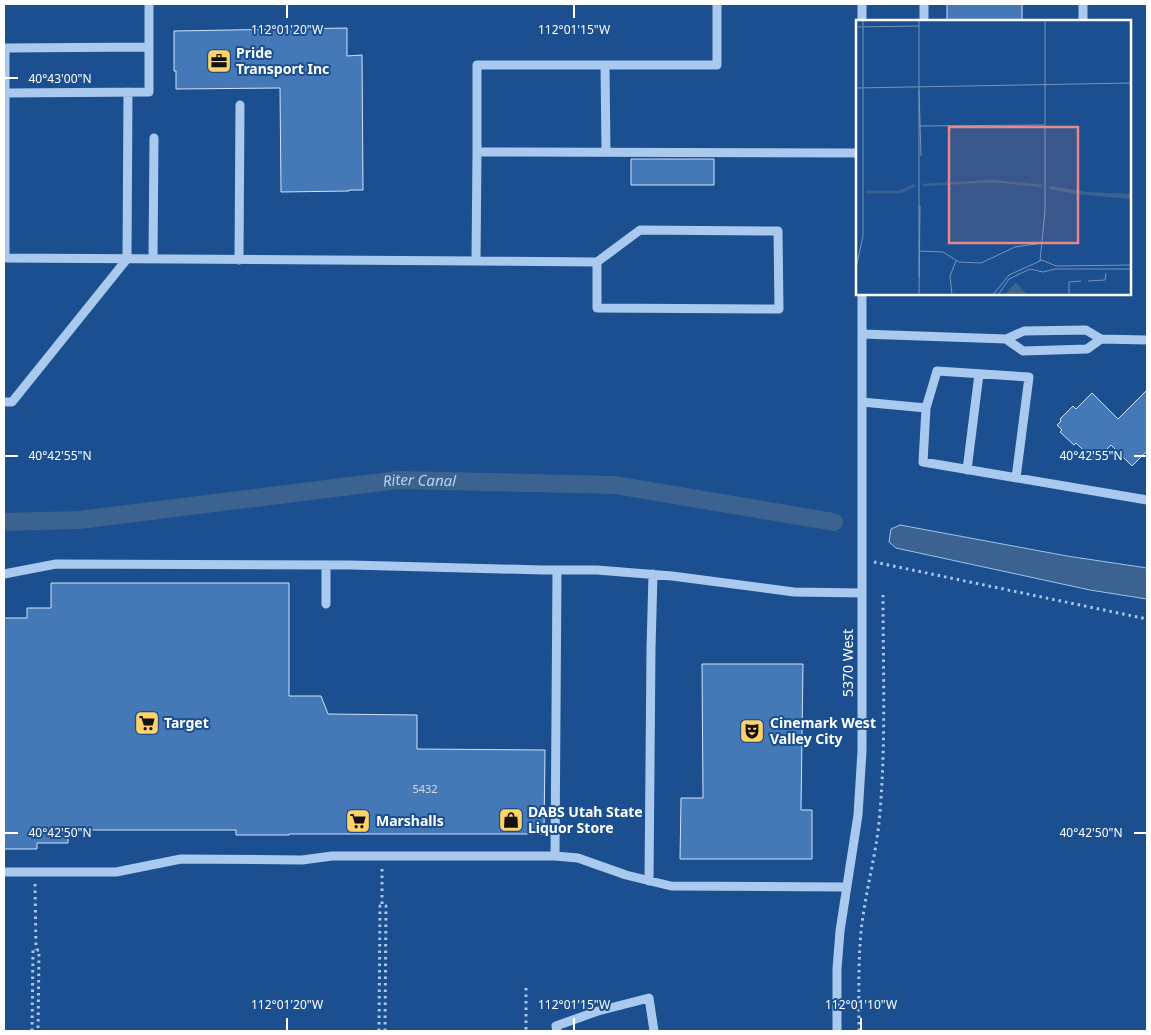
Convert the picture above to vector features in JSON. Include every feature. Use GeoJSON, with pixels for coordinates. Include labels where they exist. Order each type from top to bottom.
{"type":"FeatureCollection","features":[{"type":"Feature","properties":{"kind":"street"},"geometry":{"type":"LineString","coordinates":[[4,93],[150,92],[150,4]]}},
{"type":"Feature","properties":{"kind":"street"},"geometry":{"type":"LineString","coordinates":[[476,261],[477,65],[717,65],[717,4]]}},
{"type":"Feature","properties":{"kind":"street"},"geometry":{"type":"LineString","coordinates":[[862,4],[862,20]]}},
{"type":"Feature","properties":{"kind":"street"},"geometry":{"type":"LineString","coordinates":[[924,4],[924,20]]}},
{"type":"Feature","properties":{"kind":"street"},"geometry":{"type":"LineString","coordinates":[[1083,20],[1084,4]]}},
{"type":"Feature","properties":{"kind":"street"},"geometry":{"type":"LineString","coordinates":[[150,47],[4,48],[4,258],[597,262],[640,230],[778,231],[779,309],[597,308],[597,262]]}},
{"type":"Feature","properties":{"kind":"street"},"geometry":{"type":"LineString","coordinates":[[605,65],[606,152]]}},
{"type":"Feature","properties":{"kind":"street"},"geometry":{"type":"LineString","coordinates":[[4,402],[12,402],[127,259],[128,92]]}},
{"type":"Feature","properties":{"kind":"street"},"geometry":{"type":"LineString","coordinates":[[239,260],[240,105]]}},
{"type":"Feature","properties":{"kind":"street"},"geometry":{"type":"LineString","coordinates":[[153,259],[154,138]]}},
{"type":"Feature","properties":{"kind":"street"},"geometry":{"type":"LineString","coordinates":[[477,152],[856,153]]}},
{"type":"Feature","properties":{"kind":"street","name":"5370 West"},"geometry":{"type":"LineString","coordinates":[[837,1031],[838,950],[858,815],[861,772],[862,295]]}},
{"type":"Feature","properties":{"kind":"street"},"geometry":{"type":"LineString","coordinates":[[862,334],[1006,339],[1024,331],[1086,330],[1101,339],[1147,340]]}},
{"type":"Feature","properties":{"kind":"street"},"geometry":{"type":"LineString","coordinates":[[1006,339],[1023,350],[1087,349],[1101,339]]}},
{"type":"Feature","properties":{"kind":"street"},"geometry":{"type":"LineString","coordinates":[[1016,478],[1029,377],[937,372],[926,408],[923,462],[968,470],[1147,500]]}},
{"type":"Feature","properties":{"kind":"street"},"geometry":{"type":"LineString","coordinates":[[968,470],[980,374]]}},
{"type":"Feature","properties":{"kind":"street"},"geometry":{"type":"LineString","coordinates":[[862,402],[926,408]]}},
{"type":"Feature","properties":{"kind":"street"},"geometry":{"type":"LineString","coordinates":[[4,574],[56,564],[326,565],[597,570],[654,574],[794,592],[862,593]]}},
{"type":"Feature","properties":{"kind":"street"},"geometry":{"type":"LineString","coordinates":[[326,565],[326,604]]}},
{"type":"Feature","properties":{"kind":"street"},"geometry":{"type":"LineString","coordinates":[[556,856],[557,570]]}},
{"type":"Feature","properties":{"kind":"street"},"geometry":{"type":"LineString","coordinates":[[649,881],[651,649],[654,574]]}},
{"type":"Feature","properties":{"kind":"street"},"geometry":{"type":"LineString","coordinates":[[4,872],[116,872],[181,859],[302,860],[332,856],[556,856],[578,858],[626,875],[671,886],[846,887]]}},
{"type":"Feature","properties":{"kind":"street"},"geometry":{"type":"LineString","coordinates":[[557,1031],[556,1026],[564,1023],[598,1011],[649,998],[654,1031]]}},
{"type":"Feature","properties":{"kind":"path"},"geometry":{"type":"LineString","coordinates":[[862,560],[1147,619]]}},
{"type":"Feature","properties":{"kind":"path"},"geometry":{"type":"LineString","coordinates":[[859,1031],[858,963],[861,931],[880,815],[882,791],[882,595]]}},
{"type":"Feature","properties":{"kind":"path"},"geometry":{"type":"LineString","coordinates":[[379,1031],[382,869]]}},
{"type":"Feature","properties":{"kind":"path"},"geometry":{"type":"LineString","coordinates":[[35,883],[36,950],[39,950],[38,1031]]}},
{"type":"Feature","properties":{"kind":"path"},"geometry":{"type":"LineString","coordinates":[[382,906],[386,906],[385,1031]]}},
{"type":"Feature","properties":{"kind":"path"},"geometry":{"type":"LineString","coordinates":[[32,1031],[33,950],[36,950]]}},
{"type":"Feature","properties":{"kind":"path"},"geometry":{"type":"LineString","coordinates":[[526,988],[526,1031]]}},
{"type":"Feature","properties":{"kind":"water"},"geometry":{"type":"Polygon","coordinates":[[[900,525],[1067,556],[1147,568],[1147,599],[1090,590],[896,548],[889,542],[891,529],[900,525]]]}},
{"type":"Feature","properties":{"kind":"building"},"geometry":{"type":"Polygon","coordinates":[[[947,4],[1022,4],[1022,20],[947,20],[947,4]]]}},
{"type":"Feature","properties":{"kind":"building"},"geometry":{"type":"Polygon","coordinates":[[[347,28],[347,56],[362,55],[363,190],[281,192],[280,88],[176,89],[174,31],[347,28]]]}},
{"type":"Feature","properties":{"kind":"building"},"geometry":{"type":"Polygon","coordinates":[[[631,159],[714,159],[714,185],[631,185],[631,159]]]}},
{"type":"Feature","properties":{"kind":"building"},"geometry":{"type":"Polygon","coordinates":[[[1147,390],[1147,451],[1132,466],[1111,445],[1095,461],[1076,443],[1074,445],[1060,432],[1062,430],[1057,425],[1061,421],[1060,419],[1073,406],[1076,409],[1092,393],[1118,419],[1147,390]]]}},
{"type":"Feature","properties":{"kind":"building","name":"Target"},"geometry":{"type":"Polygon","coordinates":[[[51,583],[289,583],[289,696],[321,696],[328,714],[417,715],[417,749],[545,750],[544,834],[236,835],[236,830],[68,830],[68,843],[37,843],[37,849],[4,849],[4,618],[27,618],[27,608],[51,608],[51,583]]]}},
{"type":"Feature","properties":{"kind":"building","name":"Cinemark West Valley City"},"geometry":{"type":"Polygon","coordinates":[[[702,664],[803,664],[801,810],[812,810],[812,859],[680,859],[681,798],[703,798],[702,664]]]}},
{"type":"Feature","properties":{"kind":"waterway","name":"Riter Canal"},"geometry":{"type":"LineString","coordinates":[[4,522],[79,520],[398,480],[615,485],[834,522]]}},
{"type":"Feature","properties":{"kind":"place","name":"Pride Transport Inc"},"geometry":{"type":"Point","coordinates":[219,61]}},
{"type":"Feature","properties":{"kind":"place","name":"Target"},"geometry":{"type":"Point","coordinates":[147,723]}},
{"type":"Feature","properties":{"kind":"place","name":"Cinemark West Valley City"},"geometry":{"type":"Point","coordinates":[752,731]}},
{"type":"Feature","properties":{"kind":"place","name":"DABS Utah State Liquor Store"},"geometry":{"type":"Point","coordinates":[511,820]}},
{"type":"Feature","properties":{"kind":"place","name":"Marshalls"},"geometry":{"type":"Point","coordinates":[358,821]}}]}
